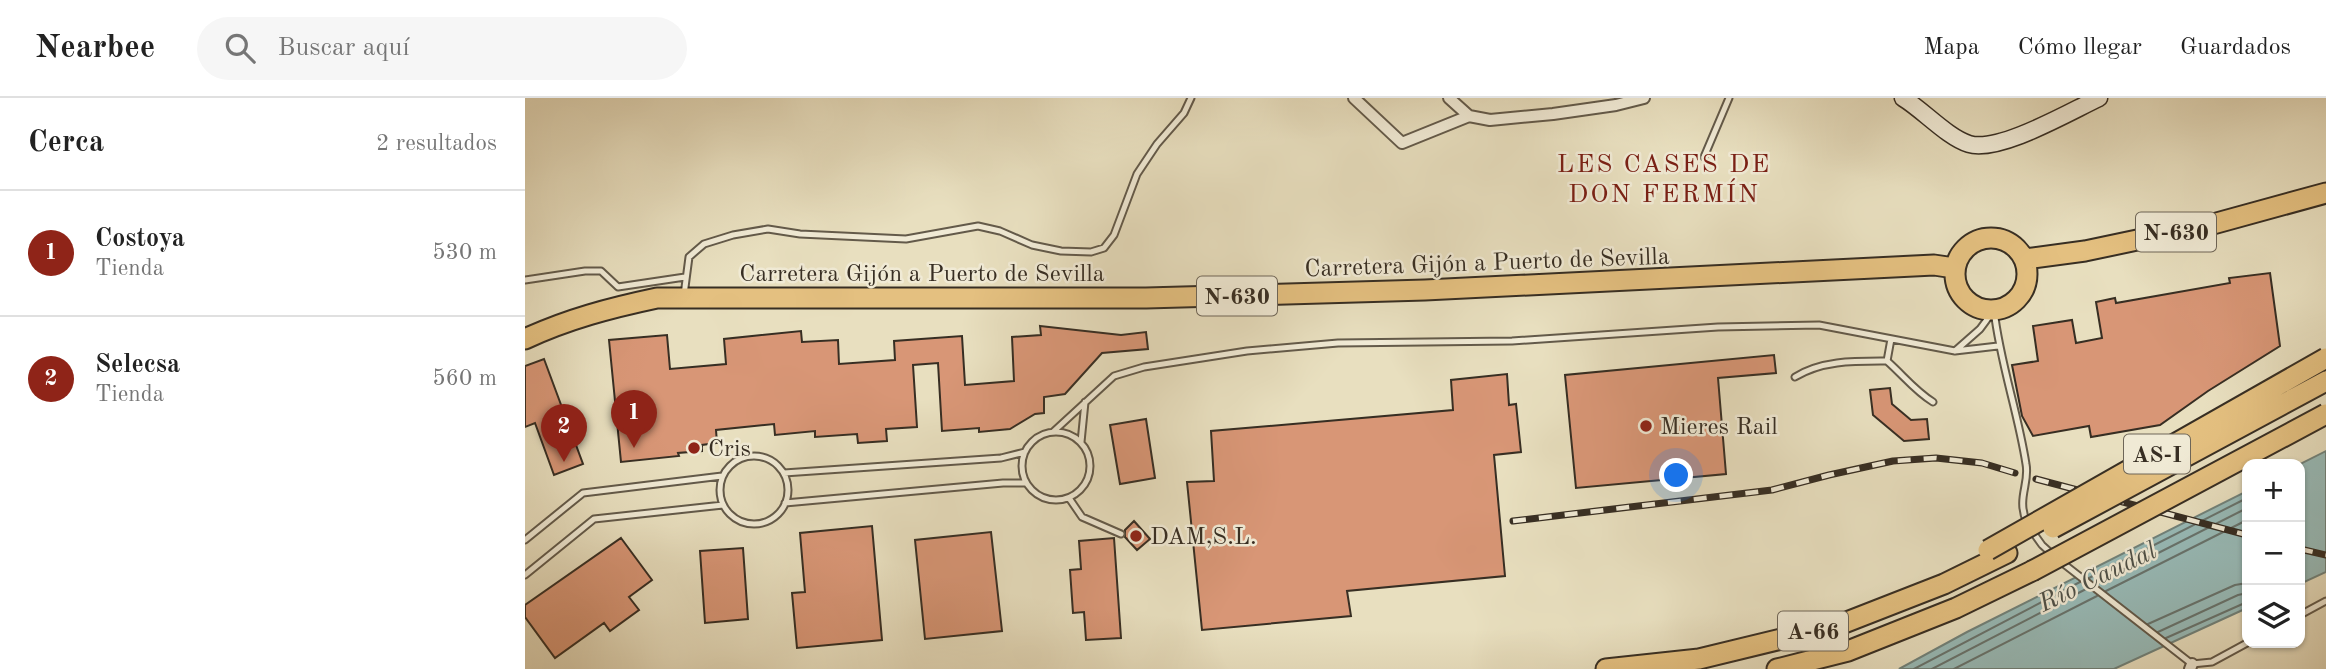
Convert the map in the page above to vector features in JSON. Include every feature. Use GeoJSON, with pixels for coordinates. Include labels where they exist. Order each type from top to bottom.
{"type":"FeatureCollection","features":[{"type":"Feature","properties":{"kind":"highway","name":"N-630"},"geometry":{"type":"LineString","coordinates":[[2025,259],[2085,251],[2200,227],[2326,193]]}},
{"type":"Feature","properties":{"kind":"highway"},"geometry":{"type":"LineString","coordinates":[[1996,237],[2013,244],[2025,259],[2027,276],[2022,292],[2010,305],[1994,310],[1977,308],[1964,299],[1955,284],[1954,268],[1962,251],[1977,239],[1996,237]]}},
{"type":"Feature","properties":{"kind":"highway","name":"Carretera Gijón a Puerto de Sevilla"},"geometry":{"type":"LineString","coordinates":[[525,339],[558,324],[606,309],[657,298],[1146,298],[1438,290],[1934,265],[1954,268]]}},
{"type":"Feature","properties":{"kind":"highway","name":"AS-I"},"geometry":{"type":"LineString","coordinates":[[1997,551],[2326,358]]}},
{"type":"Feature","properties":{"kind":"highway","name":"A-66"},"geometry":{"type":"LineString","coordinates":[[1607,669],[1699,659],[1839,625],[1944,584],[1997,551],[2326,381]]}},
{"type":"Feature","properties":{"kind":"highway","name":"A-66"},"geometry":{"type":"LineString","coordinates":[[1777,669],[1848,651],[1957,608],[2032,571],[2326,414]]}},
{"type":"Feature","properties":{"kind":"street"},"geometry":{"type":"LineString","coordinates":[[1354,98],[1402,143],[1469,116]]}},
{"type":"Feature","properties":{"kind":"street"},"geometry":{"type":"LineString","coordinates":[[1448,98],[1469,116],[1490,121],[1616,105],[1644,98]]}},
{"type":"Feature","properties":{"kind":"street"},"geometry":{"type":"LineString","coordinates":[[1903,98],[1953,136],[1970,144],[1996,144],[2099,98]]}},
{"type":"Feature","properties":{"kind":"lane"},"geometry":{"type":"LineString","coordinates":[[684,298],[689,257],[704,244],[733,235],[768,229],[800,234],[906,239],[978,226],[1000,231],[1032,245],[1061,251],[1091,252],[1104,248],[1114,234],[1137,174],[1157,144],[1184,113],[1191,98]]}},
{"type":"Feature","properties":{"kind":"lane"},"geometry":{"type":"LineString","coordinates":[[1704,157],[1729,98]]}},
{"type":"Feature","properties":{"kind":"lane"},"geometry":{"type":"LineString","coordinates":[[525,280],[601,271],[618,287],[685,277]]}},
{"type":"Feature","properties":{"kind":"lane"},"geometry":{"type":"LineString","coordinates":[[1994,310],[1998,346],[2027,468],[2021,495],[2025,520],[2042,545],[2191,666],[2211,662],[2242,646]]}},
{"type":"Feature","properties":{"kind":"lane"},"geometry":{"type":"LineString","coordinates":[[1955,351],[1980,330],[1994,310]]}},
{"type":"Feature","properties":{"kind":"lane"},"geometry":{"type":"LineString","coordinates":[[1053,432],[1114,376],[1144,367],[1247,351],[1338,343],[1512,341],[1718,327],[1819,325],[1955,351],[1998,346]]}},
{"type":"Feature","properties":{"kind":"lane"},"geometry":{"type":"LineString","coordinates":[[1887,361],[1891,339]]}},
{"type":"Feature","properties":{"kind":"lane"},"geometry":{"type":"LineString","coordinates":[[1795,377],[1805,371],[1842,362],[1887,361],[1905,376],[1918,392],[1933,402]]}},
{"type":"Feature","properties":{"kind":"lane"},"geometry":{"type":"LineString","coordinates":[[1081,442],[1085,402]]}},
{"type":"Feature","properties":{"kind":"lane"},"geometry":{"type":"LineString","coordinates":[[1053,432],[1070,434],[1081,442],[1088,453],[1090,466],[1088,479],[1080,490],[1069,498],[1056,500],[1043,498],[1026,483],[1022,466],[1025,452],[1033,441],[1053,432]]}},
{"type":"Feature","properties":{"kind":"lane"},"geometry":{"type":"LineString","coordinates":[[784,473],[1001,458],[1025,452]]}},
{"type":"Feature","properties":{"kind":"lane"},"geometry":{"type":"LineString","coordinates":[[741,458],[767,458],[784,473],[788,490],[785,503],[778,514],[767,522],[740,522],[729,514],[723,505],[719,490],[722,476],[730,465],[741,458]]}},
{"type":"Feature","properties":{"kind":"lane"},"geometry":{"type":"LineString","coordinates":[[525,540],[583,493],[722,476]]}},
{"type":"Feature","properties":{"kind":"lane"},"geometry":{"type":"LineString","coordinates":[[785,503],[1026,483]]}},
{"type":"Feature","properties":{"kind":"lane"},"geometry":{"type":"LineString","coordinates":[[1069,498],[1082,517],[1121,534]]}},
{"type":"Feature","properties":{"kind":"lane"},"geometry":{"type":"LineString","coordinates":[[525,575],[594,519],[723,505]]}},
{"type":"Feature","properties":{"kind":"lane"},"geometry":{"type":"LineString","coordinates":[[2305,612],[2326,601]]}},
{"type":"Feature","properties":{"kind":"water"},"geometry":{"type":"Polygon","coordinates":[[[2326,451],[2326,572],[2305,582],[2305,522],[2305,462],[2326,451]]]}},
{"type":"Feature","properties":{"kind":"water","name":"Río Caudal"},"geometry":{"type":"Polygon","coordinates":[[[2242,494],[2242,610],[2114,669],[1899,669],[2242,494]]]}},
{"type":"Feature","properties":{"kind":"building"},"geometry":{"type":"Polygon","coordinates":[[[2270,273],[2280,346],[2160,425],[2091,437],[2089,426],[2033,436],[2022,416],[2012,365],[2038,361],[2033,326],[2072,320],[2076,343],[2102,338],[2096,302],[2115,298],[2116,303],[2230,283],[2229,278],[2270,273]]]}},
{"type":"Feature","properties":{"kind":"building"},"geometry":{"type":"Polygon","coordinates":[[[1040,326],[1121,335],[1146,332],[1148,349],[1102,353],[1065,394],[1044,397],[1044,413],[1035,414],[1010,429],[942,431],[938,363],[913,365],[917,427],[886,429],[887,441],[858,443],[857,434],[815,437],[815,431],[775,435],[774,424],[716,430],[717,443],[702,445],[702,451],[621,462],[609,340],[667,335],[670,369],[726,364],[724,339],[801,331],[802,342],[838,340],[839,364],[895,360],[894,341],[962,336],[965,385],[1014,381],[1012,337],[1041,335],[1040,326]]]}},
{"type":"Feature","properties":{"kind":"building","name":"Mieres Rail"},"geometry":{"type":"Polygon","coordinates":[[[1774,355],[1776,373],[1718,378],[1726,474],[1576,488],[1565,375],[1774,355]]]}},
{"type":"Feature","properties":{"kind":"building"},"geometry":{"type":"Polygon","coordinates":[[[544,359],[583,464],[554,475],[535,423],[525,427],[525,366],[544,359]]]}},
{"type":"Feature","properties":{"kind":"building"},"geometry":{"type":"Polygon","coordinates":[[[1507,374],[1509,405],[1516,404],[1521,452],[1494,455],[1505,576],[1347,591],[1351,616],[1202,630],[1187,482],[1214,481],[1211,431],[1453,410],[1451,380],[1507,374]]]}},
{"type":"Feature","properties":{"kind":"building"},"geometry":{"type":"Polygon","coordinates":[[[1890,388],[1892,404],[1911,420],[1927,419],[1929,439],[1904,441],[1873,415],[1870,390],[1890,388]]]}},
{"type":"Feature","properties":{"kind":"building"},"geometry":{"type":"Polygon","coordinates":[[[1146,419],[1155,478],[1120,484],[1110,425],[1146,419]]]}},
{"type":"Feature","properties":{"kind":"building","name":"DAM,S.L."},"geometry":{"type":"Polygon","coordinates":[[[1134,521],[1150,539],[1137,550],[1125,537],[1125,530],[1134,521]]]}},
{"type":"Feature","properties":{"kind":"building"},"geometry":{"type":"Polygon","coordinates":[[[872,526],[882,640],[797,648],[792,593],[805,592],[800,533],[872,526]]]}},
{"type":"Feature","properties":{"kind":"building"},"geometry":{"type":"Polygon","coordinates":[[[991,532],[1002,631],[925,639],[915,540],[991,532]]]}},
{"type":"Feature","properties":{"kind":"building"},"geometry":{"type":"Polygon","coordinates":[[[621,538],[652,580],[629,597],[639,610],[610,631],[604,623],[555,658],[525,617],[525,605],[621,538]]]}},
{"type":"Feature","properties":{"kind":"building"},"geometry":{"type":"Polygon","coordinates":[[[1114,538],[1121,638],[1086,640],[1084,612],[1073,613],[1070,570],[1081,569],[1079,541],[1114,538]]]}},
{"type":"Feature","properties":{"kind":"building"},"geometry":{"type":"Polygon","coordinates":[[[743,548],[748,619],[705,623],[700,551],[743,548]]]}},
{"type":"Feature","properties":{"kind":"railway"},"geometry":{"type":"LineString","coordinates":[[1513,521],[1772,490],[1893,461],[1936,458],[1982,463],[2015,473]]}},
{"type":"Feature","properties":{"kind":"railway"},"geometry":{"type":"LineString","coordinates":[[2036,479],[2242,534]]}},
{"type":"Feature","properties":{"kind":"railway"},"geometry":{"type":"LineString","coordinates":[[2305,550],[2326,555]]}},
{"type":"Feature","properties":{"kind":"place","name":"Mieres Rail"},"geometry":{"type":"Point","coordinates":[1646,426]}},
{"type":"Feature","properties":{"kind":"place","name":"Costoya"},"geometry":{"type":"Point","coordinates":[634,448]}},
{"type":"Feature","properties":{"kind":"place","name":"Cris"},"geometry":{"type":"Point","coordinates":[694,448]}},
{"type":"Feature","properties":{"kind":"place","name":"Selecsa"},"geometry":{"type":"Point","coordinates":[564,462]}},
{"type":"Feature","properties":{"kind":"place","name":"DAM,S.L."},"geometry":{"type":"Point","coordinates":[1136,536]}},
{"type":"Feature","properties":{"kind":"district","name":"LES CASES DE DON FERMÍN"},"geometry":{"type":"Point","coordinates":[1664,178]}}]}
